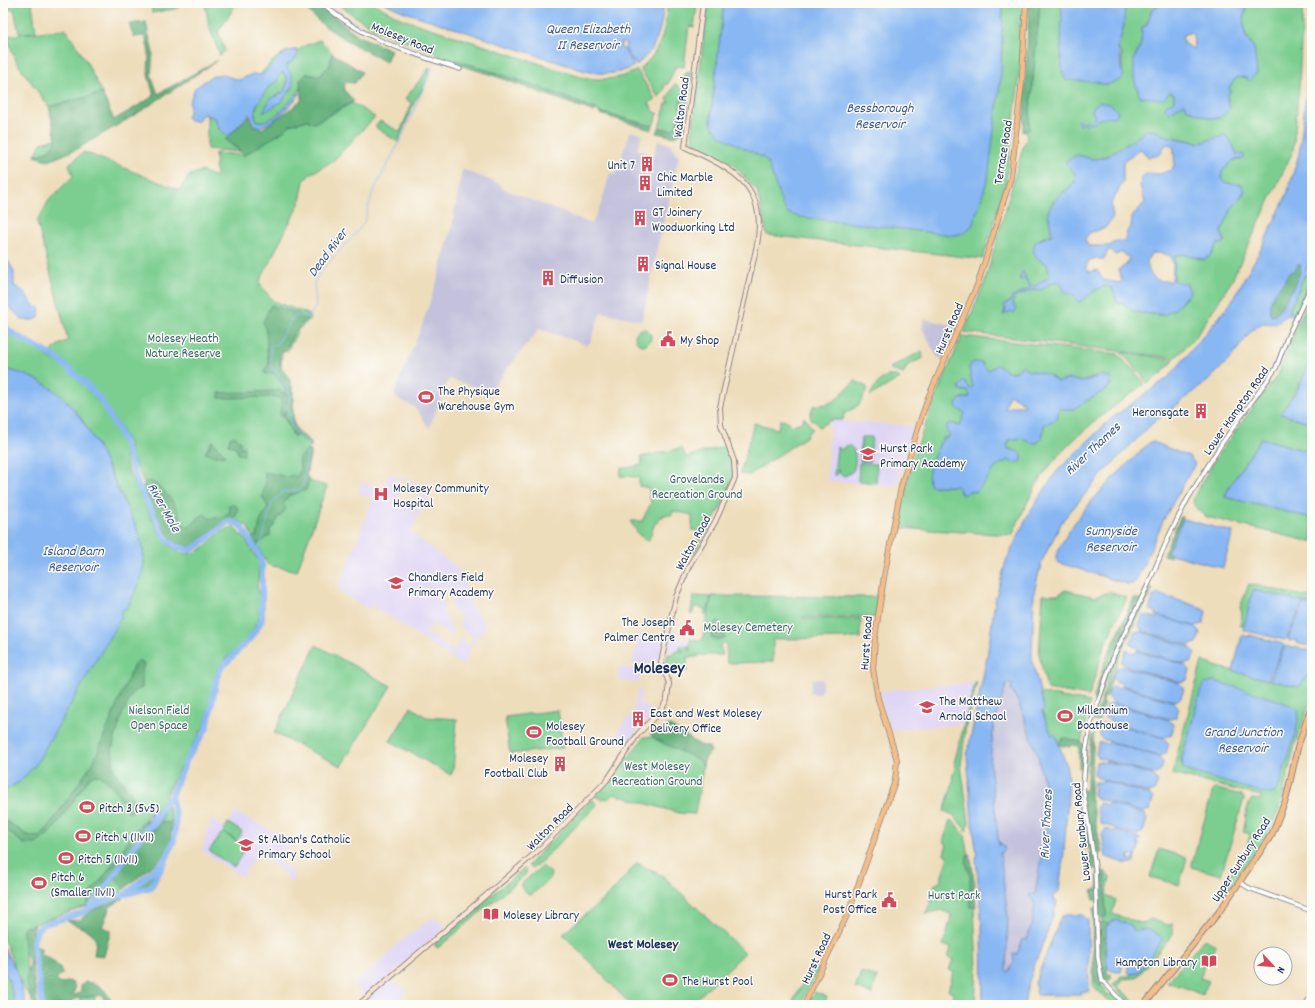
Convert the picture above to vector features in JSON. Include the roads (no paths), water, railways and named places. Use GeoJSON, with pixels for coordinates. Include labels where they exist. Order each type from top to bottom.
{"type":"FeatureCollection","features":[{"type":"Feature","properties":{"kind":"highway","name":"Upper Sunbury Road"},"geometry":{"type":"LineString","coordinates":[[1144,1005],[1198,939],[1272,834],[1280,817],[1290,786],[1298,746],[1312,704]]}},
{"type":"Feature","properties":{"kind":"main road","name":"Walton Road"},"geometry":{"type":"LineString","coordinates":[[358,1005],[540,849],[607,780],[638,733],[658,714],[666,701],[668,680],[661,662],[676,597],[689,566],[715,522],[735,478],[734,460],[722,430],[720,407],[759,234],[757,205],[745,184],[728,168],[685,147],[703,3]]}},
{"type":"Feature","properties":{"kind":"main road","name":"Terrace Road"},"geometry":{"type":"LineString","coordinates":[[972,300],[995,231],[1012,171],[1022,80],[1026,3]]}},
{"type":"Feature","properties":{"kind":"main road","name":"Hurst Road"},"geometry":{"type":"LineString","coordinates":[[804,1005],[849,911],[895,781],[897,760],[878,699],[873,669],[873,650],[880,603],[897,506],[909,456],[928,398],[972,300]]}},
{"type":"Feature","properties":{"kind":"street","name":"Molesey Road"},"geometry":{"type":"LineString","coordinates":[[322,3],[346,22],[380,41],[460,69]]}},
{"type":"Feature","properties":{"kind":"street","name":"Lower Hampton Road"},"geometry":{"type":"LineString","coordinates":[[1187,500],[1222,444],[1276,368],[1287,338],[1312,284]]}},
{"type":"Feature","properties":{"kind":"street","name":"Lower Sunbury Road"},"geometry":{"type":"LineString","coordinates":[[1125,1005],[1102,980],[1098,958],[1095,867],[1084,788],[1086,742],[1095,708],[1114,655],[1187,500]]}},
{"type":"Feature","properties":{"kind":"street"},"geometry":{"type":"LineString","coordinates":[[1238,882],[1250,888],[1312,911]]}},
{"type":"Feature","properties":{"kind":"street"},"geometry":{"type":"LineString","coordinates":[[1306,1005],[1312,993]]}},
{"type":"Feature","properties":{"kind":"water","name":"Queen Elizabeth II Reservoir"},"geometry":{"type":"Polygon","coordinates":[[[384,3],[664,3],[660,29],[654,45],[649,52],[636,65],[625,49],[626,44],[622,42],[620,48],[624,49],[634,66],[616,73],[604,74],[585,71],[405,12],[384,3]]]}},
{"type":"Feature","properties":{"kind":"water","name":"Bessborough Reservoir"},"geometry":{"type":"Polygon","coordinates":[[[724,3],[1003,3],[1001,75],[988,178],[972,226],[964,233],[953,235],[800,217],[789,214],[783,206],[768,163],[764,158],[722,137],[712,126],[711,114],[724,3]]]}},
{"type":"Feature","properties":{"kind":"water"},"geometry":{"type":"Polygon","coordinates":[[[1125,3],[1124,24],[1118,49],[1121,69],[1124,75],[1121,80],[1105,85],[1097,82],[1065,80],[1061,62],[1061,4],[1125,3]]]}},
{"type":"Feature","properties":{"kind":"water"},"geometry":{"type":"Polygon","coordinates":[[[1160,3],[1243,3],[1246,11],[1243,17],[1245,36],[1254,48],[1257,73],[1249,81],[1245,77],[1236,78],[1229,87],[1230,91],[1227,97],[1230,108],[1220,118],[1209,118],[1187,109],[1185,103],[1169,113],[1165,109],[1167,104],[1174,102],[1174,94],[1170,92],[1164,99],[1140,97],[1134,79],[1134,59],[1141,44],[1142,27],[1147,25],[1152,9],[1160,3]],[[1187,33],[1182,36],[1184,44],[1194,49],[1193,33],[1187,33]]]}},
{"type":"Feature","properties":{"kind":"water","name":"River Thames"},"geometry":{"type":"Polygon","coordinates":[[[1307,3],[1312,3],[1312,258],[1289,311],[1295,315],[1294,318],[1289,315],[1286,316],[1275,324],[1262,323],[1252,330],[1230,359],[1208,381],[1152,424],[1103,473],[1063,520],[1042,561],[1034,592],[1032,658],[1044,709],[1042,712],[1052,736],[1055,734],[1065,761],[1069,779],[1064,852],[1059,891],[1053,898],[1057,902],[1049,928],[1034,966],[1026,992],[1024,1005],[983,1005],[982,928],[976,858],[977,854],[972,822],[967,755],[987,657],[995,601],[1006,561],[1029,513],[1057,471],[1112,418],[1170,376],[1230,304],[1260,251],[1287,194],[1299,154],[1307,88],[1309,6],[1307,3]],[[1298,265],[1294,272],[1292,271],[1289,273],[1272,298],[1270,304],[1271,315],[1275,314],[1291,291],[1300,271],[1301,265],[1298,265]],[[1008,683],[994,722],[990,763],[999,846],[1000,842],[1005,849],[1000,853],[1008,918],[1006,970],[1008,972],[1014,962],[1013,953],[1017,954],[1023,939],[1027,940],[1032,923],[1035,903],[1029,895],[1035,894],[1047,824],[1046,793],[1038,757],[1019,704],[1011,689],[1012,685],[1008,683]]]}},
{"type":"Feature","properties":{"kind":"water"},"geometry":{"type":"Polygon","coordinates":[[[293,50],[299,52],[296,58],[286,66],[292,76],[293,87],[281,102],[263,113],[270,99],[284,92],[287,77],[283,72],[278,76],[277,82],[269,86],[256,107],[255,116],[257,121],[263,121],[275,116],[298,93],[300,94],[287,109],[272,121],[260,127],[255,125],[249,114],[229,136],[221,131],[215,118],[203,114],[197,121],[189,120],[187,118],[190,107],[189,103],[195,88],[211,77],[220,74],[239,80],[253,74],[262,75],[284,53],[293,50]]]}},
{"type":"Feature","properties":{"kind":"water"},"geometry":{"type":"Polygon","coordinates":[[[1099,102],[1110,104],[1118,111],[1117,116],[1098,119],[1095,123],[1079,125],[1077,120],[1082,122],[1093,120],[1095,117],[1092,111],[1094,106],[1099,102]]]}},
{"type":"Feature","properties":{"kind":"water"},"geometry":{"type":"Polygon","coordinates":[[[1146,130],[1200,143],[1225,135],[1230,139],[1237,154],[1244,155],[1243,159],[1234,160],[1222,171],[1222,179],[1225,183],[1241,184],[1245,190],[1232,208],[1221,232],[1225,243],[1217,244],[1211,255],[1205,260],[1183,254],[1175,255],[1174,281],[1187,284],[1190,292],[1176,308],[1164,315],[1134,312],[1125,304],[1117,302],[1113,289],[1104,286],[1079,302],[1074,295],[1065,292],[1060,282],[1053,282],[1044,289],[1033,290],[1015,297],[1012,303],[1016,309],[1015,313],[1011,311],[1003,315],[1006,310],[1004,305],[1011,301],[1012,297],[1031,288],[1025,279],[1019,279],[1023,271],[1025,278],[1034,287],[1050,276],[1047,264],[1035,255],[1034,245],[1036,241],[1052,235],[1048,212],[1060,195],[1073,185],[1075,181],[1075,173],[1066,164],[1066,161],[1077,155],[1092,159],[1103,158],[1134,140],[1146,130]],[[1169,144],[1165,145],[1161,153],[1155,156],[1148,157],[1141,149],[1123,161],[1123,182],[1111,204],[1113,217],[1106,227],[1089,233],[1085,239],[1088,246],[1109,246],[1116,241],[1125,241],[1127,231],[1131,227],[1132,217],[1145,202],[1140,186],[1141,177],[1148,173],[1159,174],[1173,168],[1174,148],[1169,144]],[[1108,250],[1104,259],[1091,259],[1087,264],[1086,269],[1090,272],[1097,270],[1103,280],[1120,283],[1122,280],[1118,270],[1126,265],[1129,258],[1122,252],[1115,255],[1111,250],[1108,250]],[[1152,253],[1147,260],[1149,271],[1153,277],[1160,281],[1172,281],[1173,265],[1171,256],[1161,253],[1152,253]]]}},
{"type":"Feature","properties":{"kind":"water"},"geometry":{"type":"Polygon","coordinates":[[[3,255],[9,262],[14,272],[14,286],[23,291],[32,304],[40,309],[39,317],[35,320],[22,320],[3,300],[3,255]]]}},
{"type":"Feature","properties":{"kind":"water"},"geometry":{"type":"Polygon","coordinates":[[[1312,357],[1312,423],[1280,414],[1299,387],[1312,357]]]}},
{"type":"Feature","properties":{"kind":"water"},"geometry":{"type":"Polygon","coordinates":[[[972,363],[983,363],[983,366],[988,371],[996,365],[1010,372],[1020,369],[1023,365],[1026,370],[1047,374],[1058,382],[1070,379],[1082,382],[1102,375],[1110,377],[1111,383],[1107,389],[1073,409],[1059,409],[1057,419],[1044,425],[1042,437],[1037,443],[1029,442],[1022,438],[1009,440],[1007,448],[1020,453],[1022,461],[1013,463],[1009,460],[1003,462],[994,469],[976,492],[969,491],[962,495],[959,488],[956,486],[931,486],[928,475],[943,438],[947,438],[950,435],[946,430],[947,425],[950,423],[960,426],[965,413],[957,408],[956,404],[960,399],[969,398],[970,395],[968,391],[960,390],[959,386],[965,382],[970,389],[973,387],[969,368],[972,363]],[[1011,395],[1008,397],[1005,409],[1014,406],[1025,406],[1025,404],[1011,395]]]}},
{"type":"Feature","properties":{"kind":"water","name":"Island Barn Reservoir"},"geometry":{"type":"Polygon","coordinates":[[[3,369],[28,376],[48,386],[65,399],[78,415],[101,453],[133,519],[142,544],[144,561],[138,586],[126,609],[124,608],[120,615],[122,616],[36,764],[20,782],[3,791],[3,369]]]}},
{"type":"Feature","properties":{"kind":"water"},"geometry":{"type":"Polygon","coordinates":[[[1261,438],[1312,453],[1312,518],[1225,497],[1228,489],[1261,438]]]}},
{"type":"Feature","properties":{"kind":"water","name":"Sunnyside Reservoir"},"geometry":{"type":"Polygon","coordinates":[[[1153,442],[1190,457],[1195,464],[1164,519],[1136,581],[1133,584],[1127,584],[1059,563],[1056,559],[1056,555],[1074,523],[1097,495],[1149,443],[1153,442]]]}},
{"type":"Feature","properties":{"kind":"water"},"geometry":{"type":"Polygon","coordinates":[[[1183,519],[1233,532],[1223,568],[1167,553],[1183,519]]]}},
{"type":"Feature","properties":{"kind":"water"},"geometry":{"type":"Polygon","coordinates":[[[1253,590],[1303,602],[1285,640],[1243,630],[1253,590]]]}},
{"type":"Feature","properties":{"kind":"water"},"geometry":{"type":"Polygon","coordinates":[[[1158,594],[1203,608],[1206,612],[1203,624],[1194,626],[1156,615],[1156,612],[1149,610],[1153,597],[1158,594]]]}},
{"type":"Feature","properties":{"kind":"water"},"geometry":{"type":"Polygon","coordinates":[[[1304,603],[1312,605],[1312,647],[1296,643],[1296,640],[1289,641],[1288,639],[1304,603]]]}},
{"type":"Feature","properties":{"kind":"water"},"geometry":{"type":"Polygon","coordinates":[[[1145,615],[1157,618],[1158,616],[1196,627],[1200,633],[1197,643],[1189,645],[1142,631],[1139,626],[1142,616],[1145,615]]]}},
{"type":"Feature","properties":{"kind":"water"},"geometry":{"type":"Polygon","coordinates":[[[1134,632],[1142,632],[1190,647],[1195,652],[1192,661],[1184,664],[1137,650],[1138,648],[1130,645],[1134,632]]]}},
{"type":"Feature","properties":{"kind":"water"},"geometry":{"type":"Polygon","coordinates":[[[1242,635],[1249,637],[1249,635],[1283,644],[1284,646],[1268,680],[1233,671],[1242,635]]]}},
{"type":"Feature","properties":{"kind":"water"},"geometry":{"type":"Polygon","coordinates":[[[1287,645],[1294,649],[1295,647],[1312,651],[1312,670],[1299,687],[1270,680],[1285,646],[1287,645]]]}},
{"type":"Feature","properties":{"kind":"water"},"geometry":{"type":"Polygon","coordinates":[[[1126,650],[1135,653],[1136,651],[1185,665],[1190,670],[1187,680],[1182,682],[1176,681],[1125,666],[1121,662],[1126,650]]]}},
{"type":"Feature","properties":{"kind":"water"},"geometry":{"type":"Polygon","coordinates":[[[1120,667],[1179,683],[1184,689],[1181,698],[1176,701],[1171,700],[1121,685],[1122,683],[1115,681],[1113,677],[1116,669],[1120,667]]]}},
{"type":"Feature","properties":{"kind":"water","name":"Grand Junction Reservoir"},"geometry":{"type":"Polygon","coordinates":[[[1214,681],[1285,703],[1298,710],[1297,725],[1291,748],[1278,788],[1274,793],[1267,794],[1187,771],[1183,768],[1182,758],[1201,689],[1205,683],[1214,681]]]}},
{"type":"Feature","properties":{"kind":"water"},"geometry":{"type":"Polygon","coordinates":[[[1114,686],[1120,688],[1121,686],[1174,702],[1179,708],[1176,717],[1171,719],[1166,718],[1113,703],[1108,696],[1110,689],[1114,686]]]}},
{"type":"Feature","properties":{"kind":"water"},"geometry":{"type":"Polygon","coordinates":[[[1113,704],[1169,720],[1174,726],[1171,735],[1161,737],[1111,722],[1111,720],[1104,717],[1106,706],[1113,704]]]}},
{"type":"Feature","properties":{"kind":"water"},"geometry":{"type":"Polygon","coordinates":[[[1102,723],[1110,725],[1111,723],[1164,738],[1169,744],[1166,753],[1161,756],[1155,755],[1102,739],[1099,735],[1102,723]]]}},
{"type":"Feature","properties":{"kind":"water"},"geometry":{"type":"Polygon","coordinates":[[[1100,742],[1108,744],[1109,742],[1158,757],[1163,762],[1161,771],[1156,774],[1150,773],[1099,758],[1096,754],[1098,744],[1100,742]]]}},
{"type":"Feature","properties":{"kind":"water"},"geometry":{"type":"Polygon","coordinates":[[[1098,761],[1105,763],[1105,761],[1153,775],[1158,781],[1155,790],[1150,793],[1145,792],[1098,778],[1094,774],[1096,763],[1098,761]]]}},
{"type":"Feature","properties":{"kind":"water"},"geometry":{"type":"Polygon","coordinates":[[[1103,780],[1150,795],[1153,799],[1150,810],[1142,812],[1096,798],[1093,795],[1094,782],[1102,782],[1103,780]]]}},
{"type":"Feature","properties":{"kind":"water"},"geometry":{"type":"Polygon","coordinates":[[[1100,803],[1107,805],[1108,803],[1144,814],[1147,819],[1143,832],[1136,835],[1101,824],[1096,808],[1100,803]]]}},
{"type":"Feature","properties":{"kind":"water"},"geometry":{"type":"Polygon","coordinates":[[[162,810],[161,820],[158,826],[145,834],[142,833],[152,811],[162,810]]]}},
{"type":"Feature","properties":{"kind":"water"},"geometry":{"type":"Polygon","coordinates":[[[1106,829],[1114,832],[1115,830],[1139,838],[1140,840],[1137,841],[1138,844],[1140,844],[1136,858],[1134,862],[1127,864],[1106,857],[1102,834],[1106,829]],[[1132,854],[1128,857],[1130,860],[1136,858],[1132,854]]]}},
{"type":"Feature","properties":{"kind":"water"},"geometry":{"type":"Polygon","coordinates":[[[1065,915],[1083,915],[1088,920],[1089,991],[1080,992],[1080,995],[1037,995],[1035,983],[1061,917],[1065,915]]]}},
{"type":"Feature","properties":{"kind":"water"},"geometry":{"type":"Polygon","coordinates":[[[1116,920],[1131,925],[1135,932],[1142,929],[1150,930],[1163,939],[1138,973],[1131,974],[1127,972],[1129,962],[1124,960],[1121,972],[1111,971],[1107,966],[1106,928],[1110,922],[1116,920]]]}},
{"type":"Feature","properties":{"kind":"water"},"geometry":{"type":"Polygon","coordinates":[[[3,947],[17,972],[26,1005],[15,1005],[10,984],[3,967],[3,947]]]}},
{"type":"Feature","properties":{"kind":"waterway","name":"Dead River"},"geometry":{"type":"LineString","coordinates":[[328,3],[346,17],[377,36],[436,58]]}},
{"type":"Feature","properties":{"kind":"waterway","name":"Dead River"},"geometry":{"type":"LineString","coordinates":[[257,550],[261,544],[272,503],[283,492],[299,490],[304,484],[308,444],[291,424],[290,416],[287,410],[290,396],[271,366],[270,346],[277,344],[292,319],[297,315],[308,318],[316,306],[314,282],[326,265],[359,230],[365,220],[372,194],[404,133],[434,64]]}},
{"type":"Feature","properties":{"kind":"waterway"},"geometry":{"type":"LineString","coordinates":[[1299,318],[1312,322]]}},
{"type":"Feature","properties":{"kind":"waterway","name":"River Mole"},"geometry":{"type":"LineString","coordinates":[[3,325],[15,335],[55,357],[82,380],[100,399],[123,439],[138,485],[166,539],[177,547],[190,550],[199,545],[229,521],[240,525],[259,554],[262,564],[262,620],[250,639],[221,668],[217,678],[207,728],[186,761],[171,796],[157,815]]}},
{"type":"Feature","properties":{"kind":"waterway","name":"River Mole"},"geometry":{"type":"LineString","coordinates":[[92,906],[126,894],[166,859],[174,840],[176,819],[171,796]]}},
{"type":"Feature","properties":{"kind":"waterway","name":"River Mole"},"geometry":{"type":"LineString","coordinates":[[42,1005],[33,942],[37,930],[42,925],[85,912],[92,906],[148,827]]}},
{"type":"Feature","properties":{"kind":"waterway"},"geometry":{"type":"LineString","coordinates":[[127,894],[151,887],[165,861]]}},
{"type":"Feature","properties":{"kind":"place","name":"Unit 7"},"geometry":{"type":"Point","coordinates":[647,164]}},
{"type":"Feature","properties":{"kind":"place","name":"Chic Marble Limited"},"geometry":{"type":"Point","coordinates":[645,183]}},
{"type":"Feature","properties":{"kind":"place","name":"GT Joinery Woodworking Ltd"},"geometry":{"type":"Point","coordinates":[640,218]}},
{"type":"Feature","properties":{"kind":"place","name":"Signal House"},"geometry":{"type":"Point","coordinates":[643,264]}},
{"type":"Feature","properties":{"kind":"place","name":"Diffusion"},"geometry":{"type":"Point","coordinates":[548,278]}},
{"type":"Feature","properties":{"kind":"place","name":"My Shop"},"geometry":{"type":"Point","coordinates":[668,339]}},
{"type":"Feature","properties":{"kind":"place","name":"The Physique Warehouse Gym"},"geometry":{"type":"Point","coordinates":[426,397]}},
{"type":"Feature","properties":{"kind":"place","name":"Heronsgate"},"geometry":{"type":"Point","coordinates":[1201,411]}},
{"type":"Feature","properties":{"kind":"place","name":"Hurst Park Primary Academy"},"geometry":{"type":"Point","coordinates":[868,454]}},
{"type":"Feature","properties":{"kind":"place","name":"Molesey Community Hospital"},"geometry":{"type":"Point","coordinates":[381,494]}},
{"type":"Feature","properties":{"kind":"place","name":"Chandlers Field Primary Academy"},"geometry":{"type":"Point","coordinates":[396,583]}},
{"type":"Feature","properties":{"kind":"place","name":"The Joseph Palmer Centre"},"geometry":{"type":"Point","coordinates":[687,628]}},
{"type":"Feature","properties":{"kind":"place","name":"The Matthew Arnold School"},"geometry":{"type":"Point","coordinates":[927,707]}},
{"type":"Feature","properties":{"kind":"place","name":"Millennium Boathouse"},"geometry":{"type":"Point","coordinates":[1065,716]}},
{"type":"Feature","properties":{"kind":"place","name":"East and West Molesey Delivery Office"},"geometry":{"type":"Point","coordinates":[638,719]}},
{"type":"Feature","properties":{"kind":"place","name":"Molesey Football Ground"},"geometry":{"type":"Point","coordinates":[534,732]}},
{"type":"Feature","properties":{"kind":"place","name":"Molesey Football Club"},"geometry":{"type":"Point","coordinates":[560,764]}},
{"type":"Feature","properties":{"kind":"place","name":"Pitch 3 (5v5)"},"geometry":{"type":"Point","coordinates":[87,807]}},
{"type":"Feature","properties":{"kind":"place","name":"Pitch 4 (11v11)"},"geometry":{"type":"Point","coordinates":[83,836]}},
{"type":"Feature","properties":{"kind":"place","name":"St Alban's Catholic Primary School"},"geometry":{"type":"Point","coordinates":[246,845]}},
{"type":"Feature","properties":{"kind":"place","name":"Pitch 5 (11v11)"},"geometry":{"type":"Point","coordinates":[66,858]}},
{"type":"Feature","properties":{"kind":"place","name":"Pitch 6 (Smaller 11v11)"},"geometry":{"type":"Point","coordinates":[39,883]}},
{"type":"Feature","properties":{"kind":"place","name":"Hurst Park Post Office"},"geometry":{"type":"Point","coordinates":[889,900]}},
{"type":"Feature","properties":{"kind":"place","name":"Molesey Library"},"geometry":{"type":"Point","coordinates":[491,914]}},
{"type":"Feature","properties":{"kind":"place","name":"Hampton Library"},"geometry":{"type":"Point","coordinates":[1209,961]}},
{"type":"Feature","properties":{"kind":"place","name":"The Hurst Pool"},"geometry":{"type":"Point","coordinates":[670,980]}},
{"type":"Feature","properties":{"kind":"district","name":"Molesey"},"geometry":{"type":"Point","coordinates":[659,667]}},
{"type":"Feature","properties":{"kind":"district","name":"West Molesey"},"geometry":{"type":"Point","coordinates":[643,943]}},
{"type":"Feature","properties":{"kind":"park label","name":"Molesey Heath Nature Reserve"},"geometry":{"type":"Point","coordinates":[183,344]}},
{"type":"Feature","properties":{"kind":"park label","name":"Grovelands Recreation Ground"},"geometry":{"type":"Point","coordinates":[697,486]}},
{"type":"Feature","properties":{"kind":"park label","name":"Molesey Cemetery"},"geometry":{"type":"Point","coordinates":[748,626]}},
{"type":"Feature","properties":{"kind":"park label","name":"Nielson Field Open Space"},"geometry":{"type":"Point","coordinates":[159,716]}},
{"type":"Feature","properties":{"kind":"park label","name":"West Molesey Recreation Ground"},"geometry":{"type":"Point","coordinates":[657,772]}},
{"type":"Feature","properties":{"kind":"park label","name":"Hurst Park"},"geometry":{"type":"Point","coordinates":[954,894]}}]}
